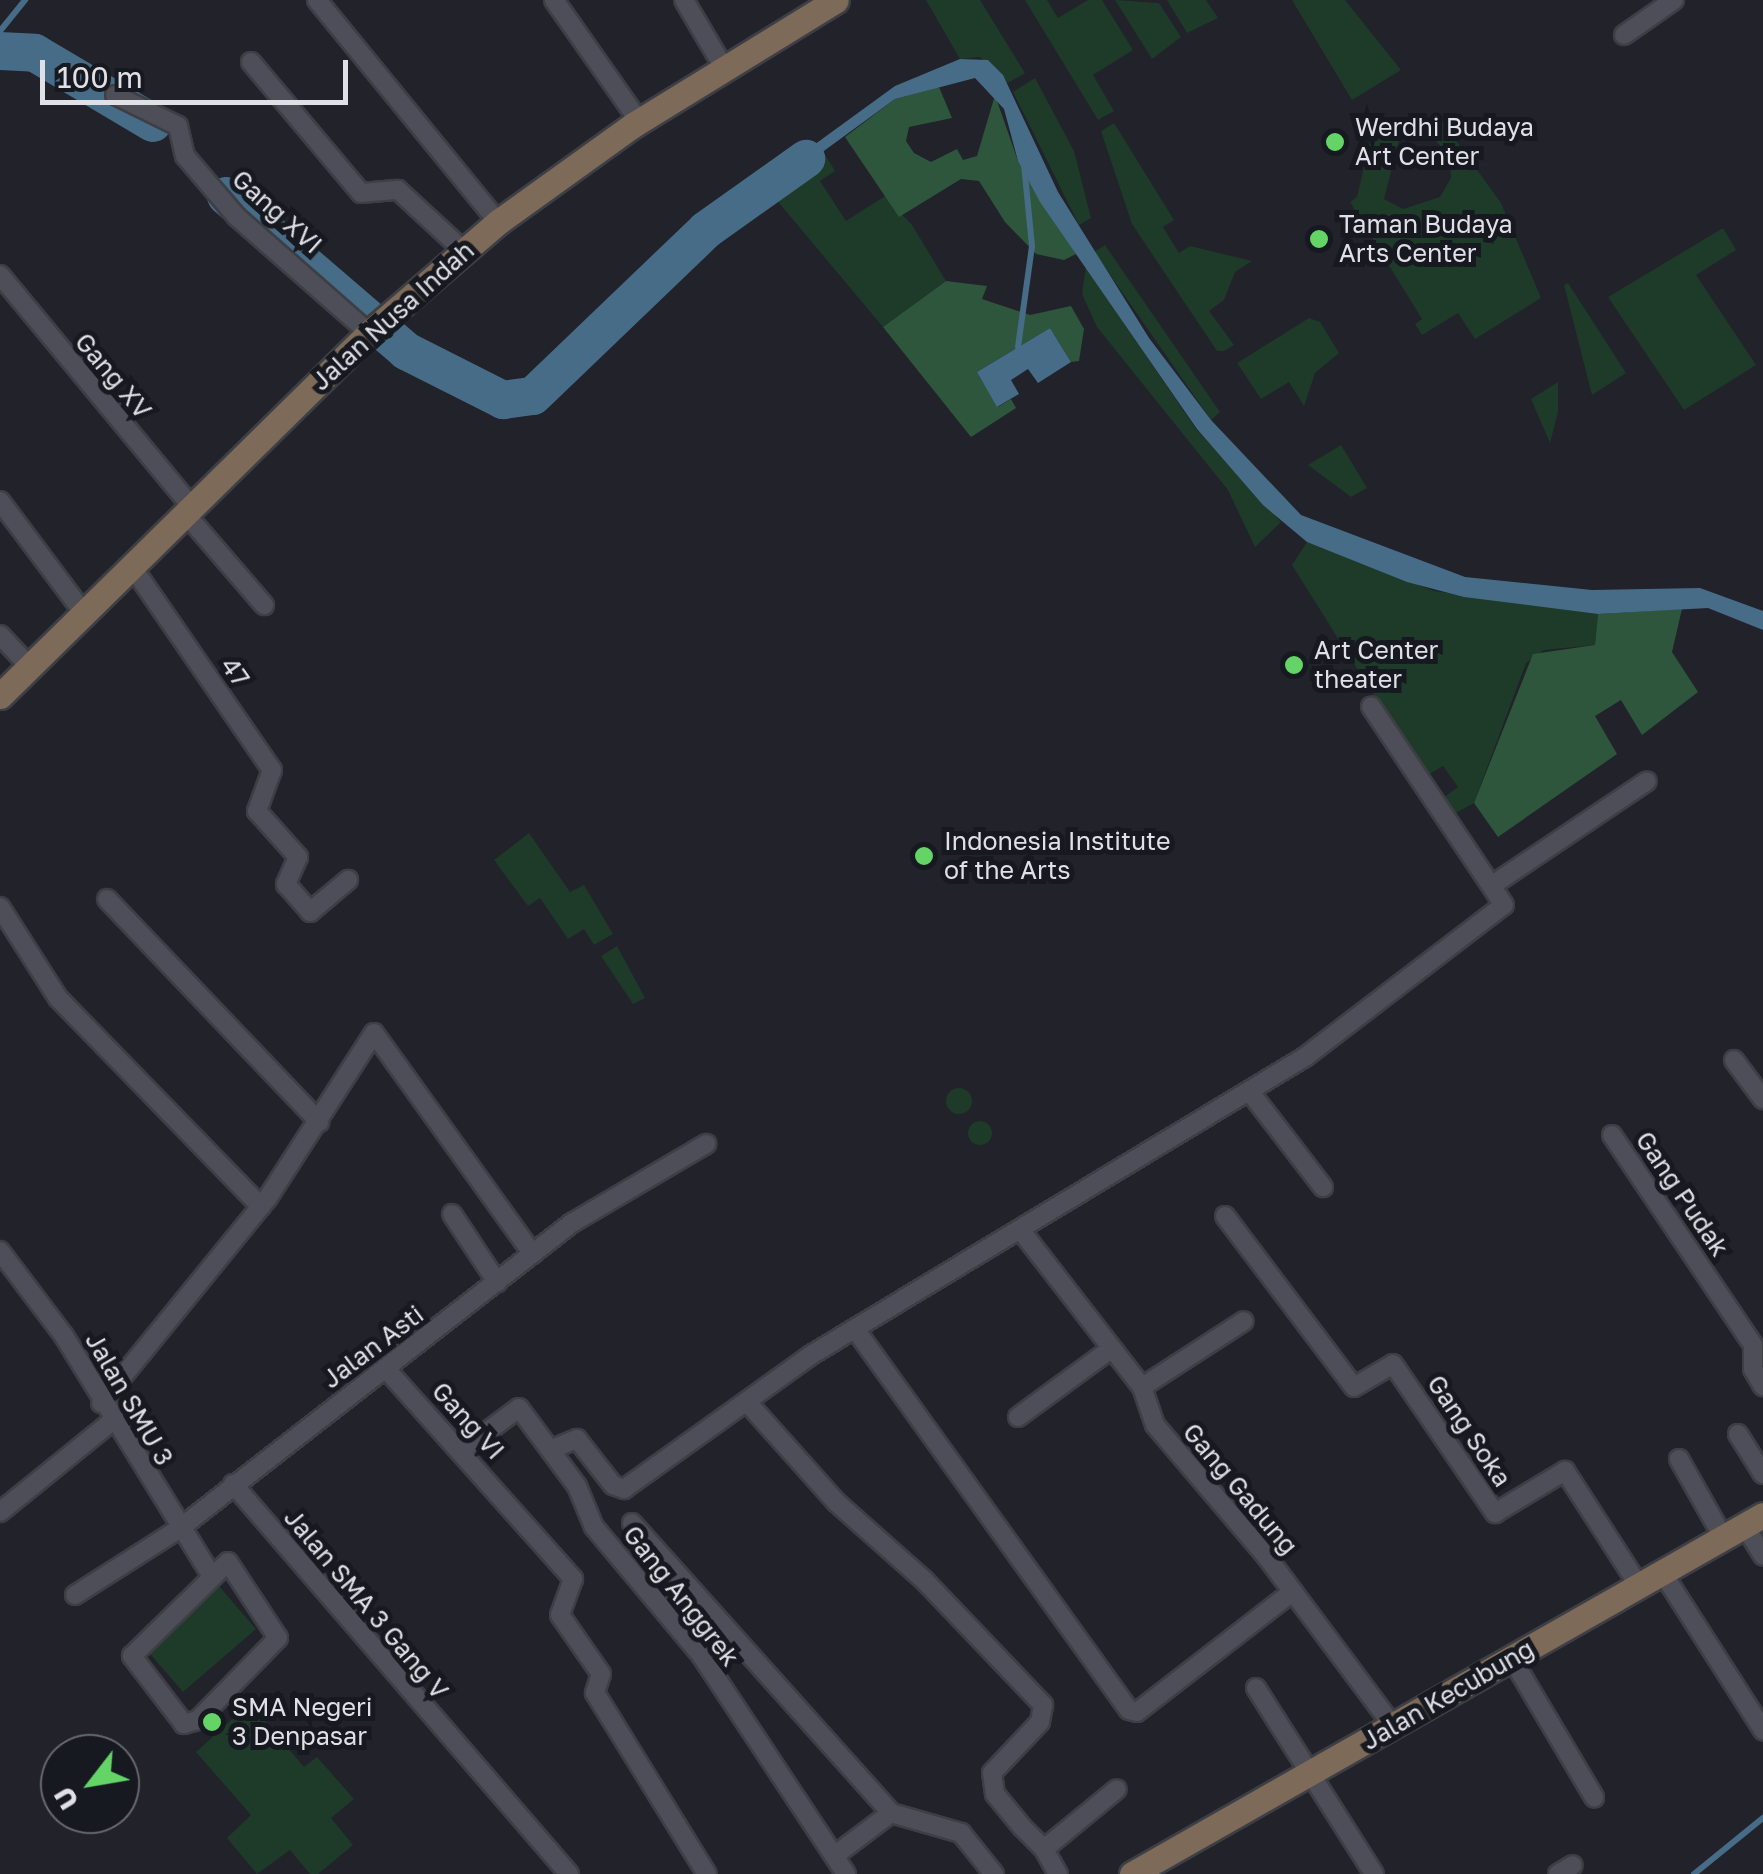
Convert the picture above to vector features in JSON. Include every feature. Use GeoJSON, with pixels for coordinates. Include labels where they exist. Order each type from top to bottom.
{"type":"FeatureCollection","features":[{"type":"Feature","properties":{"kind":"street"},"geometry":{"type":"LineString","coordinates":[[316,0],[498,222]]}},
{"type":"Feature","properties":{"kind":"street"},"geometry":{"type":"LineString","coordinates":[[554,0],[640,122]]}},
{"type":"Feature","properties":{"kind":"street"},"geometry":{"type":"LineString","coordinates":[[684,0],[724,68]]}},
{"type":"Feature","properties":{"kind":"street","name":"Jalan Nusa Indah"},"geometry":{"type":"LineString","coordinates":[[0,696],[375,327],[464,250],[640,122],[836,0]]}},
{"type":"Feature","properties":{"kind":"street"},"geometry":{"type":"LineString","coordinates":[[1624,35],[1674,0]]}},
{"type":"Feature","properties":{"kind":"street"},"geometry":{"type":"LineString","coordinates":[[251,62],[362,194],[398,190],[464,250]]}},
{"type":"Feature","properties":{"kind":"street","name":"Gang XVI"},"geometry":{"type":"LineString","coordinates":[[115,95],[168,120],[238,218],[375,327]]}},
{"type":"Feature","properties":{"kind":"street","name":"Gang XV"},"geometry":{"type":"LineString","coordinates":[[0,275],[264,605]]}},
{"type":"Feature","properties":{"kind":"street"},"geometry":{"type":"LineString","coordinates":[[0,502],[83,612]]}},
{"type":"Feature","properties":{"kind":"street","name":"47"},"geometry":{"type":"LineString","coordinates":[[131,565],[272,770],[257,811],[298,857],[285,882],[307,910],[348,880]]}},
{"type":"Feature","properties":{"kind":"street"},"geometry":{"type":"LineString","coordinates":[[0,635],[28,666]]}},
{"type":"Feature","properties":{"kind":"street"},"geometry":{"type":"LineString","coordinates":[[552,1449],[577,1439],[613,1485],[624,1489],[855,1329],[1250,1092],[1504,905],[1494,884],[1371,706]]}},
{"type":"Feature","properties":{"kind":"street"},"geometry":{"type":"LineString","coordinates":[[1494,884],[1648,781]]}},
{"type":"Feature","properties":{"kind":"street"},"geometry":{"type":"LineString","coordinates":[[107,899],[319,1122]]}},
{"type":"Feature","properties":{"kind":"street"},"geometry":{"type":"LineString","coordinates":[[0,907],[58,998],[261,1207]]}},
{"type":"Feature","properties":{"kind":"street"},"geometry":{"type":"LineString","coordinates":[[100,1402],[261,1207],[376,1033],[532,1254]]}},
{"type":"Feature","properties":{"kind":"street"},"geometry":{"type":"LineString","coordinates":[[1734,1060],[1763,1099]]}},
{"type":"Feature","properties":{"kind":"street"},"geometry":{"type":"LineString","coordinates":[[1250,1092],[1323,1187]]}},
{"type":"Feature","properties":{"kind":"street","name":"Gang Pudak"},"geometry":{"type":"LineString","coordinates":[[1612,1135],[1753,1345],[1753,1369],[1763,1386]]}},
{"type":"Feature","properties":{"kind":"street","name":"Jalan Asti"},"geometry":{"type":"LineString","coordinates":[[74,1596],[180,1528],[596,1206],[706,1144]]}},
{"type":"Feature","properties":{"kind":"street"},"geometry":{"type":"LineString","coordinates":[[452,1214],[497,1282]]}},
{"type":"Feature","properties":{"kind":"street","name":"Gang Soka"},"geometry":{"type":"LineString","coordinates":[[1225,1216],[1354,1387],[1393,1364],[1495,1512],[1565,1471],[1639,1586]]}},
{"type":"Feature","properties":{"kind":"street","name":"Gang Gadung"},"geometry":{"type":"LineString","coordinates":[[1022,1232],[1142,1387],[1155,1426],[1292,1592],[1393,1726]]}},
{"type":"Feature","properties":{"kind":"street","name":"Jalan SMU 3"},"geometry":{"type":"LineString","coordinates":[[0,1251],[48,1312],[111,1422],[212,1575]]}},
{"type":"Feature","properties":{"kind":"street"},"geometry":{"type":"LineString","coordinates":[[1142,1387],[1244,1321]]}},
{"type":"Feature","properties":{"kind":"street"},"geometry":{"type":"LineString","coordinates":[[855,1329],[1129,1710],[1137,1712],[1292,1592]]}},
{"type":"Feature","properties":{"kind":"street"},"geometry":{"type":"LineString","coordinates":[[1018,1417],[1111,1348]]}},
{"type":"Feature","properties":{"kind":"street","name":"Gang VI"},"geometry":{"type":"LineString","coordinates":[[387,1370],[573,1579],[560,1616],[601,1674],[595,1693],[707,1874]]}},
{"type":"Feature","properties":{"kind":"street"},"geometry":{"type":"LineString","coordinates":[[748,1402],[836,1502],[924,1580],[1045,1711],[991,1780],[995,1794],[1044,1849],[1058,1874]]}},
{"type":"Feature","properties":{"kind":"street","name":"Gang Anggrek"},"geometry":{"type":"LineString","coordinates":[[462,1452],[518,1408],[552,1449],[594,1527],[701,1655],[846,1874]]}},
{"type":"Feature","properties":{"kind":"street"},"geometry":{"type":"LineString","coordinates":[[2,1507],[111,1422]]}},
{"type":"Feature","properties":{"kind":"street"},"geometry":{"type":"LineString","coordinates":[[1738,1434],[1763,1474]]}},
{"type":"Feature","properties":{"kind":"street"},"geometry":{"type":"LineString","coordinates":[[1679,1459],[1743,1526],[1763,1556]]}},
{"type":"Feature","properties":{"kind":"street","name":"Jalan SMA 3 Gang V"},"geometry":{"type":"LineString","coordinates":[[232,1484],[461,1755],[569,1874]]}},
{"type":"Feature","properties":{"kind":"street"},"geometry":{"type":"LineString","coordinates":[[632,1523],[892,1812],[961,1833],[994,1874]]}},
{"type":"Feature","properties":{"kind":"street","name":"Jalan Kecubung"},"geometry":{"type":"LineString","coordinates":[[1132,1874],[1743,1526]]}},
{"type":"Feature","properties":{"kind":"street"},"geometry":{"type":"LineString","coordinates":[[233,1563],[278,1638],[198,1720],[184,1724],[132,1656],[212,1575],[233,1563]]}},
{"type":"Feature","properties":{"kind":"street"},"geometry":{"type":"LineString","coordinates":[[1662,1572],[1763,1730]]}},
{"type":"Feature","properties":{"kind":"street"},"geometry":{"type":"LineString","coordinates":[[1512,1659],[1594,1797]]}},
{"type":"Feature","properties":{"kind":"street"},"geometry":{"type":"LineString","coordinates":[[1256,1688],[1306,1776],[1374,1874]]}},
{"type":"Feature","properties":{"kind":"street"},"geometry":{"type":"LineString","coordinates":[[1044,1849],[1117,1790]]}},
{"type":"Feature","properties":{"kind":"street"},"geometry":{"type":"LineString","coordinates":[[834,1856],[892,1812]]}},
{"type":"Feature","properties":{"kind":"green space"},"geometry":{"type":"Polygon","coordinates":[[[926,0],[980,0],[1025,73],[1008,83],[980,57],[960,59],[926,0]]]}},
{"type":"Feature","properties":{"kind":"green space"},"geometry":{"type":"Polygon","coordinates":[[[1025,0],[1047,0],[1058,18],[1088,0],[1102,0],[1133,50],[1093,75],[1114,111],[1098,120],[1025,0]]]}},
{"type":"Feature","properties":{"kind":"green space"},"geometry":{"type":"Polygon","coordinates":[[[1115,0],[1159,3],[1181,37],[1152,59],[1115,0]]]}},
{"type":"Feature","properties":{"kind":"green space"},"geometry":{"type":"Polygon","coordinates":[[[1167,0],[1206,0],[1218,18],[1187,33],[1167,0]]]}},
{"type":"Feature","properties":{"kind":"green space"},"geometry":{"type":"Polygon","coordinates":[[[1292,0],[1345,0],[1401,70],[1352,100],[1292,0]]]}},
{"type":"Feature","properties":{"kind":"green space"},"geometry":{"type":"Polygon","coordinates":[[[1035,78],[1074,151],[1091,218],[1079,225],[1013,92],[1035,78]]]}},
{"type":"Feature","properties":{"kind":"green space"},"geometry":{"type":"Polygon","coordinates":[[[939,87],[952,118],[909,127],[906,141],[914,153],[931,162],[957,149],[963,160],[977,156],[995,95],[1018,161],[1076,254],[1064,260],[1036,254],[1005,222],[979,181],[961,179],[899,217],[845,137],[895,99],[939,87]]]}},
{"type":"Feature","properties":{"kind":"green space"},"geometry":{"type":"Polygon","coordinates":[[[1441,120],[1501,203],[1541,298],[1475,339],[1458,313],[1422,335],[1415,324],[1422,319],[1350,202],[1357,197],[1372,133],[1390,122],[1402,129],[1384,199],[1403,209],[1440,197],[1451,178],[1450,158],[1428,131],[1441,120]]]}},
{"type":"Feature","properties":{"kind":"green space"},"geometry":{"type":"Polygon","coordinates":[[[1114,123],[1174,220],[1163,227],[1179,253],[1190,246],[1252,261],[1235,272],[1224,300],[1209,311],[1234,345],[1224,351],[1217,351],[1132,224],[1101,131],[1114,123]]]}},
{"type":"Feature","properties":{"kind":"green space"},"geometry":{"type":"Polygon","coordinates":[[[824,153],[835,171],[820,181],[846,221],[885,196],[912,225],[946,281],[883,327],[769,191],[824,153]]]}},
{"type":"Feature","properties":{"kind":"green space"},"geometry":{"type":"Polygon","coordinates":[[[1723,228],[1736,250],[1696,275],[1756,365],[1684,410],[1608,297],[1723,228]]]}},
{"type":"Feature","properties":{"kind":"green space"},"geometry":{"type":"Polygon","coordinates":[[[1105,245],[1220,412],[1211,420],[1094,252],[1105,245]]]}},
{"type":"Feature","properties":{"kind":"green space"},"geometry":{"type":"Polygon","coordinates":[[[1086,267],[1196,429],[1281,522],[1255,547],[1228,490],[1097,327],[1082,294],[1086,267]]]}},
{"type":"Feature","properties":{"kind":"green space"},"geometry":{"type":"Polygon","coordinates":[[[946,281],[987,286],[982,299],[1030,315],[1071,306],[1084,329],[1079,361],[1071,362],[1050,328],[977,372],[998,407],[1011,399],[1016,408],[971,437],[883,327],[946,281]]]}},
{"type":"Feature","properties":{"kind":"green space"},"geometry":{"type":"Polygon","coordinates":[[[1568,283],[1626,373],[1592,395],[1564,285],[1568,283]]]}},
{"type":"Feature","properties":{"kind":"green space"},"geometry":{"type":"Polygon","coordinates":[[[1309,318],[1320,322],[1339,353],[1315,373],[1304,406],[1289,382],[1261,399],[1237,363],[1309,318]]]}},
{"type":"Feature","properties":{"kind":"green space"},"geometry":{"type":"Polygon","coordinates":[[[1558,382],[1558,412],[1550,443],[1531,399],[1558,382]]]}},
{"type":"Feature","properties":{"kind":"green space"},"geometry":{"type":"Polygon","coordinates":[[[1341,445],[1367,488],[1351,497],[1308,465],[1341,445]]]}},
{"type":"Feature","properties":{"kind":"green space"},"geometry":{"type":"Polygon","coordinates":[[[1307,542],[1434,591],[1598,614],[1595,645],[1544,650],[1526,663],[1474,803],[1454,814],[1443,798],[1458,787],[1443,766],[1428,775],[1383,710],[1292,565],[1307,542]]]}},
{"type":"Feature","properties":{"kind":"green space"},"geometry":{"type":"Polygon","coordinates":[[[1682,609],[1672,652],[1698,692],[1642,735],[1621,700],[1595,716],[1617,754],[1498,837],[1474,803],[1533,654],[1595,645],[1598,614],[1682,609]]]}},
{"type":"Feature","properties":{"kind":"green space"},"geometry":{"type":"Polygon","coordinates":[[[529,833],[570,892],[584,885],[613,934],[594,945],[584,929],[568,939],[540,898],[528,906],[494,860],[529,833]]]}},
{"type":"Feature","properties":{"kind":"green space"},"geometry":{"type":"Polygon","coordinates":[[[617,946],[645,998],[633,1004],[601,956],[617,946]]]}},
{"type":"Feature","properties":{"kind":"green space"},"geometry":{"type":"Polygon","coordinates":[[[959,1088],[968,1092],[972,1101],[968,1110],[959,1114],[950,1110],[946,1101],[950,1092],[959,1088]]]}},
{"type":"Feature","properties":{"kind":"green space"},"geometry":{"type":"Polygon","coordinates":[[[980,1121],[989,1124],[989,1142],[980,1145],[971,1142],[968,1133],[971,1124],[980,1121]]]}},
{"type":"Feature","properties":{"kind":"green space"},"geometry":{"type":"Polygon","coordinates":[[[218,1585],[256,1629],[183,1692],[145,1648],[218,1585]]]}},
{"type":"Feature","properties":{"kind":"green space"},"geometry":{"type":"Polygon","coordinates":[[[250,1703],[304,1767],[317,1757],[354,1799],[331,1818],[353,1845],[318,1874],[310,1874],[290,1850],[257,1874],[227,1838],[251,1815],[196,1752],[250,1703]]]}},
{"type":"Feature","properties":{"kind":"water"},"geometry":{"type":"Polygon","coordinates":[[[960,59],[988,60],[1003,75],[1058,192],[1149,338],[1211,420],[1301,515],[1465,577],[1592,590],[1700,588],[1763,611],[1763,630],[1708,608],[1598,614],[1464,597],[1407,582],[1307,542],[1263,505],[1197,429],[1040,202],[1018,161],[1004,109],[975,78],[895,99],[769,191],[763,182],[895,86],[960,59]]]}},
{"type":"Feature","properties":{"kind":"water"},"geometry":{"type":"Polygon","coordinates":[[[1050,328],[1071,362],[1038,383],[1028,369],[1011,380],[1019,394],[997,407],[977,372],[1050,328]]]}},
{"type":"Feature","properties":{"kind":"waterway"},"geometry":{"type":"LineString","coordinates":[[0,31],[25,0]]}},
{"type":"Feature","properties":{"kind":"waterway"},"geometry":{"type":"LineString","coordinates":[[0,51],[35,53],[153,123]]}},
{"type":"Feature","properties":{"kind":"waterway"},"geometry":{"type":"LineString","coordinates":[[226,196],[406,351],[503,400],[533,396],[706,230],[806,159]]}},
{"type":"Feature","properties":{"kind":"waterway"},"geometry":{"type":"LineString","coordinates":[[1018,347],[1032,246],[1024,165]]}},
{"type":"Feature","properties":{"kind":"waterway"},"geometry":{"type":"LineString","coordinates":[[1694,1874],[1763,1818]]}},
{"type":"Feature","properties":{"kind":"place","name":"Werdhi Budaya Art Center"},"geometry":{"type":"Point","coordinates":[1335,142]}},
{"type":"Feature","properties":{"kind":"place","name":"Taman Budaya Arts Center"},"geometry":{"type":"Point","coordinates":[1319,239]}},
{"type":"Feature","properties":{"kind":"place","name":"Art Center theater"},"geometry":{"type":"Point","coordinates":[1294,665]}},
{"type":"Feature","properties":{"kind":"place","name":"Indonesia Institute of the Arts"},"geometry":{"type":"Point","coordinates":[924,856]}},
{"type":"Feature","properties":{"kind":"place","name":"SMA Negeri 3 Denpasar"},"geometry":{"type":"Point","coordinates":[212,1722]}}]}
